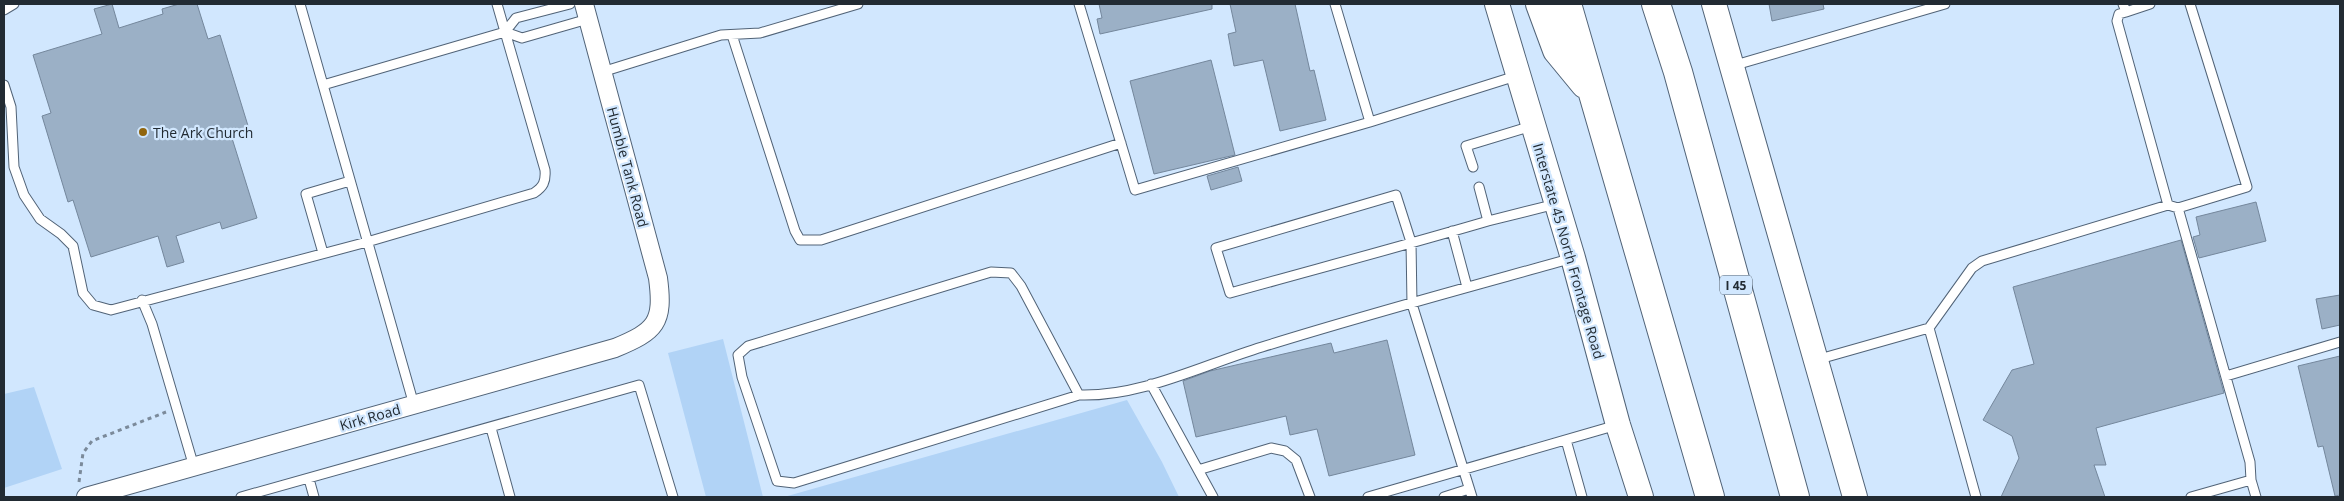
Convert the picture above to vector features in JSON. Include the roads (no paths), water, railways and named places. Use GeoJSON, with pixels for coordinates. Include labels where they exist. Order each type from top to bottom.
{"type":"FeatureCollection","features":[{"type":"Feature","properties":{"kind":"highway"},"geometry":{"type":"LineString","coordinates":[[1540,4],[1557,50],[1591,92]]}},
{"type":"Feature","properties":{"kind":"highway"},"geometry":{"type":"LineString","coordinates":[[1566,4],[1710,497]]}},
{"type":"Feature","properties":{"kind":"highway","name":"I 45"},"geometry":{"type":"LineString","coordinates":[[1656,4],[1678,72],[1795,497]]}},
{"type":"Feature","properties":{"kind":"highway"},"geometry":{"type":"LineString","coordinates":[[1662,4],[1678,72]]}},
{"type":"Feature","properties":{"kind":"main road","name":"Interstate 45 North Frontage Road"},"geometry":{"type":"LineString","coordinates":[[1497,4],[1573,258],[1618,425],[1642,497]]}},
{"type":"Feature","properties":{"kind":"main road"},"geometry":{"type":"LineString","coordinates":[[1714,4],[1855,497]]}},
{"type":"Feature","properties":{"kind":"street","name":"Humble Tank Road"},"geometry":{"type":"LineString","coordinates":[[586,11],[658,278],[661,300],[659,317],[650,330]]}},
{"type":"Feature","properties":{"kind":"street","name":"Kirk Road"},"geometry":{"type":"LineString","coordinates":[[83,493],[194,467],[615,348],[650,330]]}},
{"type":"Feature","properties":{"kind":"lane"},"geometry":{"type":"LineString","coordinates":[[4,10],[14,4]]}},
{"type":"Feature","properties":{"kind":"lane"},"geometry":{"type":"LineString","coordinates":[[300,4],[414,405]]}},
{"type":"Feature","properties":{"kind":"lane"},"geometry":{"type":"LineString","coordinates":[[4,85],[11,107],[14,166],[24,195],[40,219],[61,234],[73,246],[83,294],[93,305],[111,310],[142,300],[367,242],[534,193],[542,188],[546,179],[545,170],[497,4]]}},
{"type":"Feature","properties":{"kind":"lane"},"geometry":{"type":"LineString","coordinates":[[323,85],[505,32],[516,18],[570,4]]}},
{"type":"Feature","properties":{"kind":"lane"},"geometry":{"type":"LineString","coordinates":[[602,72],[721,35],[760,33],[858,4]]}},
{"type":"Feature","properties":{"kind":"lane"},"geometry":{"type":"LineString","coordinates":[[1079,4],[1135,190],[1370,122],[1517,76]]}},
{"type":"Feature","properties":{"kind":"lane"},"geometry":{"type":"LineString","coordinates":[[1335,4],[1370,122]]}},
{"type":"Feature","properties":{"kind":"lane"},"geometry":{"type":"LineString","coordinates":[[1731,66],[1945,4]]}},
{"type":"Feature","properties":{"kind":"lane"},"geometry":{"type":"LineString","coordinates":[[2150,4],[2125,8],[2119,14],[2117,21],[2168,205]]}},
{"type":"Feature","properties":{"kind":"lane"},"geometry":{"type":"LineString","coordinates":[[1816,360],[1929,328],[1972,268],[1982,261],[2168,205],[2178,208],[2247,187],[2190,4]]}},
{"type":"Feature","properties":{"kind":"lane"},"geometry":{"type":"LineString","coordinates":[[505,32],[522,38],[586,11]]}},
{"type":"Feature","properties":{"kind":"lane"},"geometry":{"type":"LineString","coordinates":[[732,35],[795,230],[800,240],[821,240],[1121,143]]}},
{"type":"Feature","properties":{"kind":"lane"},"geometry":{"type":"LineString","coordinates":[[1473,166],[1466,146],[1532,126]]}},
{"type":"Feature","properties":{"kind":"lane"},"geometry":{"type":"LineString","coordinates":[[323,253],[306,194],[350,181]]}},
{"type":"Feature","properties":{"kind":"lane"},"geometry":{"type":"LineString","coordinates":[[1479,187],[1488,220]]}},
{"type":"Feature","properties":{"kind":"lane"},"geometry":{"type":"LineString","coordinates":[[1444,497],[1470,493],[1412,304],[1411,242],[1396,195],[1216,248],[1230,294],[1411,242],[1452,231],[1488,220],[1556,204]]}},
{"type":"Feature","properties":{"kind":"lane"},"geometry":{"type":"LineString","coordinates":[[2178,208],[2250,462],[2251,480],[2256,497]]}},
{"type":"Feature","properties":{"kind":"lane"},"geometry":{"type":"LineString","coordinates":[[1452,231],[1467,288]]}},
{"type":"Feature","properties":{"kind":"lane"},"geometry":{"type":"LineString","coordinates":[[1079,395],[1021,286],[1011,273],[991,272],[748,346],[738,355],[742,377],[777,481],[794,483],[1079,395],[1099,395],[1151,384],[1262,347],[1573,258]]}},
{"type":"Feature","properties":{"kind":"lane"},"geometry":{"type":"LineString","coordinates":[[142,300],[152,324],[194,467]]}},
{"type":"Feature","properties":{"kind":"lane"},"geometry":{"type":"LineString","coordinates":[[1929,328],[1976,497]]}},
{"type":"Feature","properties":{"kind":"lane"},"geometry":{"type":"LineString","coordinates":[[2226,376],[2340,342]]}},
{"type":"Feature","properties":{"kind":"lane"},"geometry":{"type":"LineString","coordinates":[[1151,384],[1213,497]]}},
{"type":"Feature","properties":{"kind":"lane"},"geometry":{"type":"LineString","coordinates":[[241,497],[639,385],[673,497]]}},
{"type":"Feature","properties":{"kind":"lane"},"geometry":{"type":"LineString","coordinates":[[1368,497],[1618,425]]}},
{"type":"Feature","properties":{"kind":"lane"},"geometry":{"type":"LineString","coordinates":[[491,428],[510,497]]}},
{"type":"Feature","properties":{"kind":"lane"},"geometry":{"type":"LineString","coordinates":[[1566,440],[1582,497]]}},
{"type":"Feature","properties":{"kind":"lane"},"geometry":{"type":"LineString","coordinates":[[1198,470],[1271,448],[1285,451],[1296,460],[1310,497]]}},
{"type":"Feature","properties":{"kind":"lane"},"geometry":{"type":"LineString","coordinates":[[309,479],[314,497]]}},
{"type":"Feature","properties":{"kind":"lane"},"geometry":{"type":"LineString","coordinates":[[2196,497],[2251,480]]}},
{"type":"Feature","properties":{"kind":"place","name":"The Ark Church"},"geometry":{"type":"Point","coordinates":[143,132]}}]}
